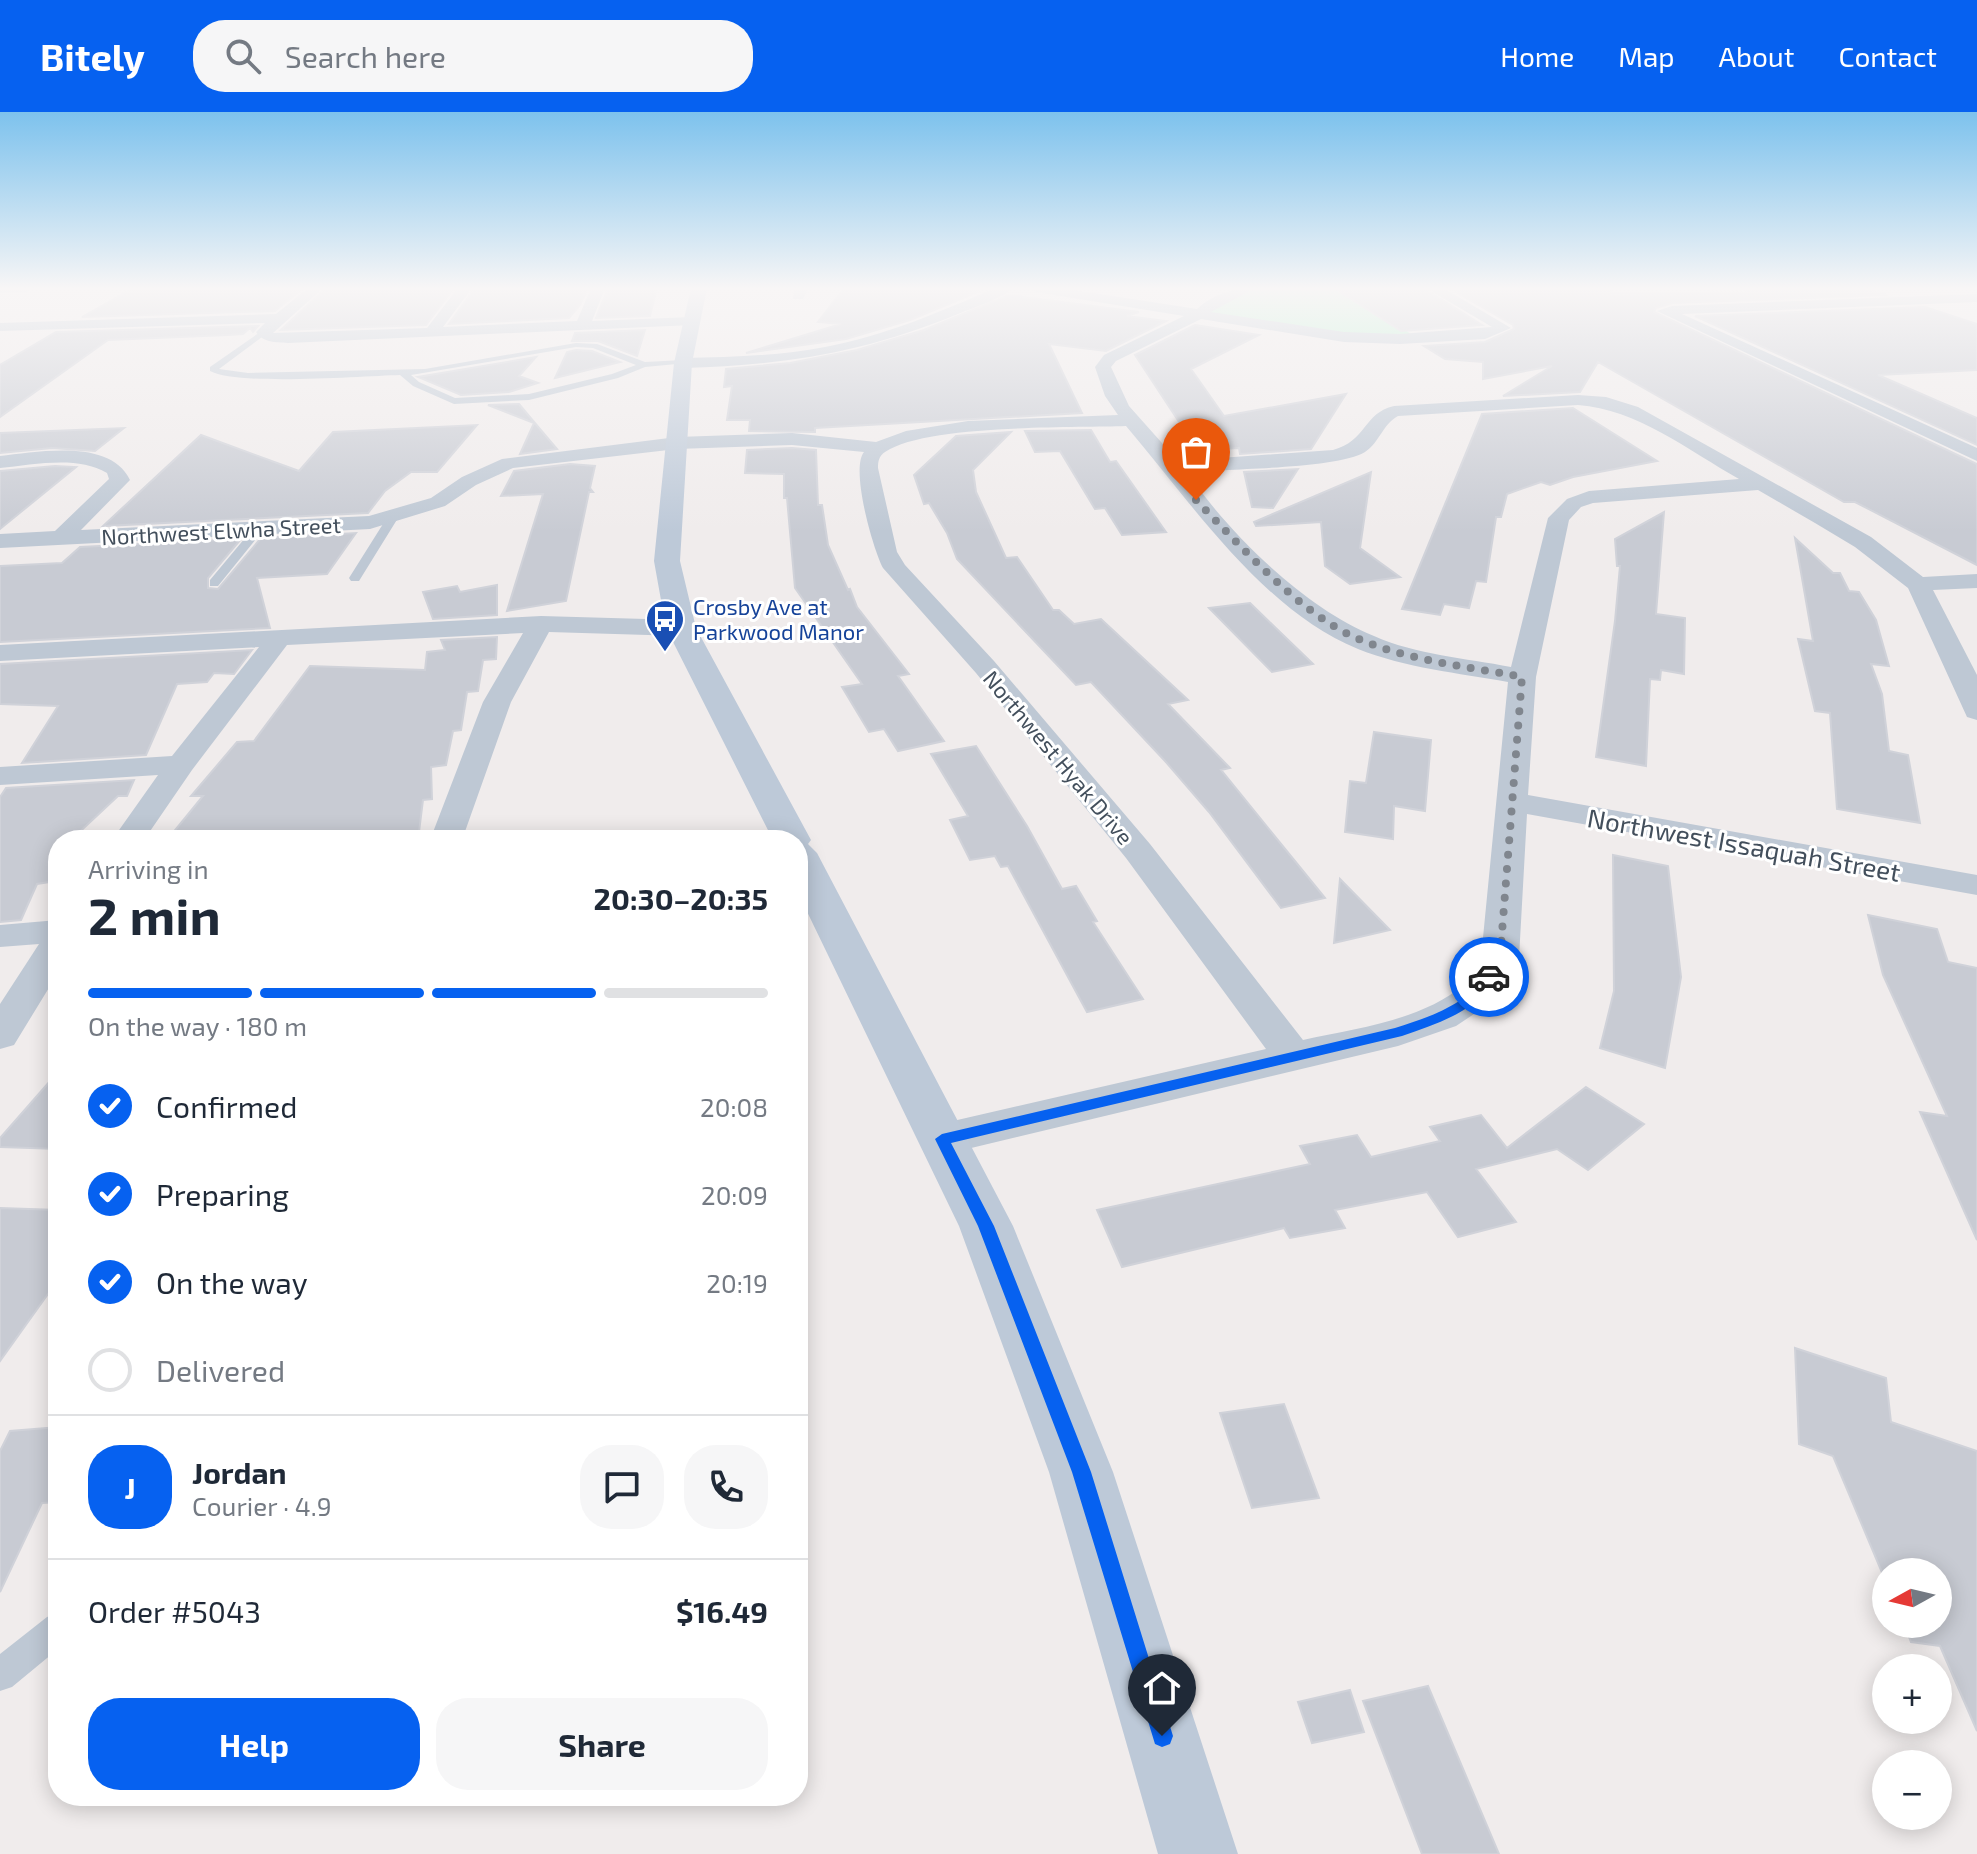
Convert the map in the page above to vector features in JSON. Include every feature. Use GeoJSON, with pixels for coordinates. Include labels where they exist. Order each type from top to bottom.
{"type":"FeatureCollection","features":[{"type":"Feature","properties":{"kind":"street"},"geometry":{"type":"LineString","coordinates":[[683,369],[667,561],[681,628],[787,830]]}},
{"type":"Feature","properties":{"kind":"street"},"geometry":{"type":"LineString","coordinates":[[1103,369],[1105,378],[1129,420],[1173,467],[1196,500],[1266,571],[1318,615],[1347,634],[1404,653],[1522,677]]}},
{"type":"Feature","properties":{"kind":"street"},"geometry":{"type":"LineString","coordinates":[[1791,369],[1977,455]]}},
{"type":"Feature","properties":{"kind":"street"},"geometry":{"type":"LineString","coordinates":[[1173,467],[1334,456],[1365,443],[1379,418],[1394,411],[1592,400],[1632,411],[1850,534],[1918,584],[1971,679],[1977,711]]}},
{"type":"Feature","properties":{"kind":"street"},"geometry":{"type":"LineString","coordinates":[[677,443],[792,439],[878,448],[906,437],[968,426],[1129,420]]}},
{"type":"Feature","properties":{"kind":"street","name":"Northwest Elwha Street"},"geometry":{"type":"LineString","coordinates":[[0,541],[370,522],[438,502],[469,481],[509,463],[677,443]]}},
{"type":"Feature","properties":{"kind":"street","name":"Northwest Hyak Drive"},"geometry":{"type":"LineString","coordinates":[[878,448],[869,458],[868,468],[886,552],[895,568],[985,667],[1138,851],[1292,1055]]}},
{"type":"Feature","properties":{"kind":"street"},"geometry":{"type":"LineString","coordinates":[[0,462],[68,458],[112,464],[120,480],[62,537]]}},
{"type":"Feature","properties":{"kind":"street"},"geometry":{"type":"LineString","coordinates":[[942,1139],[1413,1027],[1442,1017],[1481,991],[1500,958],[1522,677],[1559,518],[1574,503],[1613,493],[1757,484]]}},
{"type":"Feature","properties":{"kind":"street"},"geometry":{"type":"LineString","coordinates":[[1918,584],[1977,581]]}},
{"type":"Feature","properties":{"kind":"street"},"geometry":{"type":"LineString","coordinates":[[0,653],[541,624],[681,628]]}},
{"type":"Feature","properties":{"kind":"street"},"geometry":{"type":"LineString","coordinates":[[450,830],[497,702],[541,624]]}},
{"type":"Feature","properties":{"kind":"street"},"geometry":{"type":"LineString","coordinates":[[135,830],[181,764],[280,637]]}},
{"type":"Feature","properties":{"kind":"street"},"geometry":{"type":"LineString","coordinates":[[0,776],[181,764]]}},
{"type":"Feature","properties":{"kind":"street","name":"Northwest Issaquah Street"},"geometry":{"type":"LineString","coordinates":[[1512,802],[1977,885]]}},
{"type":"Feature","properties":{"kind":"street"},"geometry":{"type":"LineString","coordinates":[[808,873],[986,1226],[1081,1472],[1198,1854]]}},
{"type":"Feature","properties":{"kind":"street"},"geometry":{"type":"LineString","coordinates":[[0,936],[48,932]]}},
{"type":"Feature","properties":{"kind":"street"},"geometry":{"type":"LineString","coordinates":[[0,1035],[48,959]]}},
{"type":"Feature","properties":{"kind":"lane"},"geometry":{"type":"LineString","coordinates":[[214,369],[222,374],[248,376],[403,373],[426,369]]}},
{"type":"Feature","properties":{"kind":"lane"},"geometry":{"type":"LineString","coordinates":[[403,373],[416,384],[454,401],[529,397],[633,369]]}},
{"type":"Feature","properties":{"kind":"lane"},"geometry":{"type":"LineString","coordinates":[[355,578],[392,518]]}},
{"type":"Feature","properties":{"kind":"lane"},"geometry":{"type":"LineString","coordinates":[[214,583],[259,528]]}},
{"type":"Feature","properties":{"kind":"lane"},"geometry":{"type":"LineString","coordinates":[[0,1675],[48,1636]]}},
{"type":"Feature","properties":{"kind":"building"},"geometry":{"type":"Polygon","coordinates":[[[0,369],[67,369],[0,417],[0,369]]]}},
{"type":"Feature","properties":{"kind":"building"},"geometry":{"type":"Polygon","coordinates":[[[463,369],[525,369],[519,376],[538,383],[509,392],[461,395],[418,377],[463,369]]]}},
{"type":"Feature","properties":{"kind":"building"},"geometry":{"type":"Polygon","coordinates":[[[559,369],[590,369],[555,378],[559,369]]]}},
{"type":"Feature","properties":{"kind":"building"},"geometry":{"type":"Polygon","coordinates":[[[726,369],[1061,369],[1082,413],[815,428],[815,432],[749,431],[750,420],[727,420],[732,386],[724,387],[726,369]]]}},
{"type":"Feature","properties":{"kind":"building"},"geometry":{"type":"Polygon","coordinates":[[[1144,369],[1191,369],[1224,416],[1346,394],[1311,449],[1240,454],[1239,448],[1203,450],[1181,425],[1144,369]]]}},
{"type":"Feature","properties":{"kind":"building"},"geometry":{"type":"Polygon","coordinates":[[[1483,369],[1535,369],[1483,379],[1483,369]]]}},
{"type":"Feature","properties":{"kind":"building"},"geometry":{"type":"Polygon","coordinates":[[[1547,369],[1594,369],[1580,392],[1503,396],[1547,369]]]}},
{"type":"Feature","properties":{"kind":"building"},"geometry":{"type":"Polygon","coordinates":[[[1611,369],[1776,369],[1977,464],[1977,565],[1855,502],[1844,502],[1611,369]]]}},
{"type":"Feature","properties":{"kind":"building"},"geometry":{"type":"Polygon","coordinates":[[[1812,369],[1977,369],[1878,375],[1977,418],[1977,445],[1812,369]]]}},
{"type":"Feature","properties":{"kind":"building"},"geometry":{"type":"Polygon","coordinates":[[[519,404],[557,449],[520,454],[534,423],[488,405],[519,404]]]}},
{"type":"Feature","properties":{"kind":"building"},"geometry":{"type":"Polygon","coordinates":[[[1573,408],[1657,461],[1573,477],[1550,485],[1541,482],[1507,494],[1501,517],[1496,517],[1486,582],[1476,581],[1469,608],[1444,604],[1440,615],[1402,609],[1482,414],[1573,408]]]}},
{"type":"Feature","properties":{"kind":"building"},"geometry":{"type":"Polygon","coordinates":[[[477,425],[437,472],[411,472],[385,491],[368,513],[103,526],[201,435],[299,471],[333,432],[477,425]]]}},
{"type":"Feature","properties":{"kind":"building"},"geometry":{"type":"Polygon","coordinates":[[[124,428],[95,451],[52,448],[0,453],[0,433],[124,428]]]}},
{"type":"Feature","properties":{"kind":"building"},"geometry":{"type":"Polygon","coordinates":[[[1091,430],[1110,462],[1116,461],[1166,532],[1122,535],[1105,508],[1095,509],[1060,451],[1035,452],[1025,431],[1091,430]]]}},
{"type":"Feature","properties":{"kind":"building"},"geometry":{"type":"Polygon","coordinates":[[[1011,432],[973,470],[976,492],[1006,558],[1017,557],[1053,610],[1059,610],[1074,624],[1101,619],[1188,700],[1168,704],[1230,768],[1221,770],[1325,898],[1281,908],[1209,812],[1165,761],[1091,682],[1076,685],[957,559],[947,533],[929,503],[924,504],[914,475],[956,436],[1011,432]]]}},
{"type":"Feature","properties":{"kind":"building"},"geometry":{"type":"Polygon","coordinates":[[[747,450],[816,450],[818,505],[822,505],[828,545],[857,607],[909,674],[898,676],[944,741],[898,751],[884,729],[869,732],[842,687],[862,684],[795,588],[784,474],[745,473],[747,450]]]}},
{"type":"Feature","properties":{"kind":"building"},"geometry":{"type":"Polygon","coordinates":[[[570,464],[595,466],[590,488],[593,492],[589,492],[566,601],[507,611],[543,494],[501,496],[514,471],[570,464]]]}},
{"type":"Feature","properties":{"kind":"building"},"geometry":{"type":"Polygon","coordinates":[[[76,467],[0,529],[0,471],[76,467]]]}},
{"type":"Feature","properties":{"kind":"building"},"geometry":{"type":"Polygon","coordinates":[[[1298,469],[1273,508],[1252,507],[1244,472],[1298,469]]]}},
{"type":"Feature","properties":{"kind":"building"},"geometry":{"type":"Polygon","coordinates":[[[1371,472],[1360,548],[1400,577],[1350,584],[1325,566],[1321,522],[1256,526],[1254,522],[1371,472]]]}},
{"type":"Feature","properties":{"kind":"building"},"geometry":{"type":"Polygon","coordinates":[[[1664,512],[1656,614],[1685,618],[1684,674],[1661,670],[1660,680],[1650,679],[1646,766],[1596,757],[1620,566],[1617,566],[1615,539],[1664,512]]]}},
{"type":"Feature","properties":{"kind":"building"},"geometry":{"type":"Polygon","coordinates":[[[356,533],[327,574],[257,578],[270,628],[0,642],[0,566],[62,563],[80,547],[241,539],[208,578],[208,588],[218,589],[261,538],[356,533]]]}},
{"type":"Feature","properties":{"kind":"building"},"geometry":{"type":"Polygon","coordinates":[[[1795,538],[1833,573],[1840,573],[1849,591],[1859,592],[1876,620],[1889,666],[1871,664],[1882,694],[1889,751],[1908,755],[1920,823],[1837,809],[1830,713],[1815,711],[1798,639],[1813,641],[1795,538]]]}},
{"type":"Feature","properties":{"kind":"building"},"geometry":{"type":"Polygon","coordinates":[[[497,585],[497,615],[433,619],[423,592],[457,586],[460,592],[497,585]]]}},
{"type":"Feature","properties":{"kind":"building"},"geometry":{"type":"Polygon","coordinates":[[[1250,603],[1313,664],[1272,672],[1209,608],[1250,603]]]}},
{"type":"Feature","properties":{"kind":"building"},"geometry":{"type":"Polygon","coordinates":[[[497,637],[496,659],[483,660],[478,691],[467,692],[461,730],[453,731],[446,765],[431,767],[432,799],[423,800],[419,830],[175,830],[203,796],[191,796],[237,742],[254,741],[310,666],[425,670],[427,652],[445,650],[441,640],[497,637]]]}},
{"type":"Feature","properties":{"kind":"building"},"geometry":{"type":"Polygon","coordinates":[[[252,650],[234,674],[214,673],[207,682],[177,684],[146,755],[22,763],[58,706],[0,704],[0,664],[252,650]]]}},
{"type":"Feature","properties":{"kind":"building"},"geometry":{"type":"Polygon","coordinates":[[[1374,732],[1431,740],[1425,811],[1394,806],[1393,839],[1345,832],[1350,781],[1366,783],[1374,732]]]}},
{"type":"Feature","properties":{"kind":"building"},"geometry":{"type":"Polygon","coordinates":[[[976,746],[1027,826],[1062,889],[1076,886],[1097,921],[1093,922],[1143,999],[1087,1012],[1008,866],[1001,867],[995,856],[970,860],[950,820],[968,816],[931,754],[976,746]]]}},
{"type":"Feature","properties":{"kind":"building"},"geometry":{"type":"Polygon","coordinates":[[[134,780],[127,796],[118,796],[82,830],[48,830],[48,882],[37,884],[21,920],[0,922],[0,797],[6,788],[134,780]]]}},
{"type":"Feature","properties":{"kind":"building"},"geometry":{"type":"Polygon","coordinates":[[[1613,855],[1668,866],[1681,977],[1665,1068],[1600,1048],[1614,991],[1613,855]]]}},
{"type":"Feature","properties":{"kind":"building"},"geometry":{"type":"Polygon","coordinates":[[[1340,879],[1390,930],[1334,943],[1340,879]]]}},
{"type":"Feature","properties":{"kind":"building"},"geometry":{"type":"Polygon","coordinates":[[[1868,915],[1937,929],[1948,962],[1977,968],[1977,1240],[1920,1112],[1947,1116],[1883,975],[1868,915]]]}},
{"type":"Feature","properties":{"kind":"building"},"geometry":{"type":"Polygon","coordinates":[[[48,1083],[48,1149],[0,1147],[0,1138],[48,1083]]]}},
{"type":"Feature","properties":{"kind":"building"},"geometry":{"type":"Polygon","coordinates":[[[1586,1087],[1644,1124],[1588,1170],[1557,1149],[1476,1169],[1516,1222],[1458,1237],[1427,1192],[1335,1210],[1345,1228],[1290,1238],[1284,1228],[1122,1267],[1097,1210],[1310,1164],[1300,1146],[1357,1135],[1371,1157],[1440,1141],[1430,1127],[1481,1115],[1507,1148],[1586,1087]]]}},
{"type":"Feature","properties":{"kind":"building"},"geometry":{"type":"Polygon","coordinates":[[[0,1208],[48,1210],[48,1294],[0,1361],[0,1208]]]}},
{"type":"Feature","properties":{"kind":"building"},"geometry":{"type":"Polygon","coordinates":[[[1795,1348],[1886,1378],[1891,1422],[1977,1451],[1977,1731],[1952,1674],[1952,1654],[1943,1654],[1940,1646],[1911,1642],[1909,1638],[1952,1638],[1952,1558],[1876,1558],[1833,1456],[1799,1444],[1795,1348]]]}},
{"type":"Feature","properties":{"kind":"building"},"geometry":{"type":"Polygon","coordinates":[[[1284,1404],[1319,1498],[1252,1508],[1220,1413],[1284,1404]]]}},
{"type":"Feature","properties":{"kind":"building"},"geometry":{"type":"Polygon","coordinates":[[[48,1428],[48,1503],[42,1503],[0,1592],[0,1451],[10,1431],[48,1428]]]}},
{"type":"Feature","properties":{"kind":"building"},"geometry":{"type":"Polygon","coordinates":[[[1428,1686],[1499,1854],[1422,1854],[1363,1701],[1428,1686]]]}},
{"type":"Feature","properties":{"kind":"building"},"geometry":{"type":"Polygon","coordinates":[[[1350,1690],[1364,1732],[1312,1743],[1298,1702],[1350,1690]]]}},
{"type":"Feature","properties":{"kind":"way so far"},"geometry":{"type":"LineString","coordinates":[[1196,500],[1266,571],[1318,615],[1347,634],[1404,653],[1522,677],[1500,958],[1489,977]]}},
{"type":"Feature","properties":{"kind":"place","name":"Crosby Ave at Parkwood Manor"},"geometry":{"type":"Point","coordinates":[665,653]}},
{"type":"Feature","properties":{"kind":"route"},"geometry":{"type":"LineString","coordinates":[[1162,1736],[1081,1472],[986,1226],[942,1139],[1398,1032],[1442,1017],[1481,991],[1489,977]]}}]}
